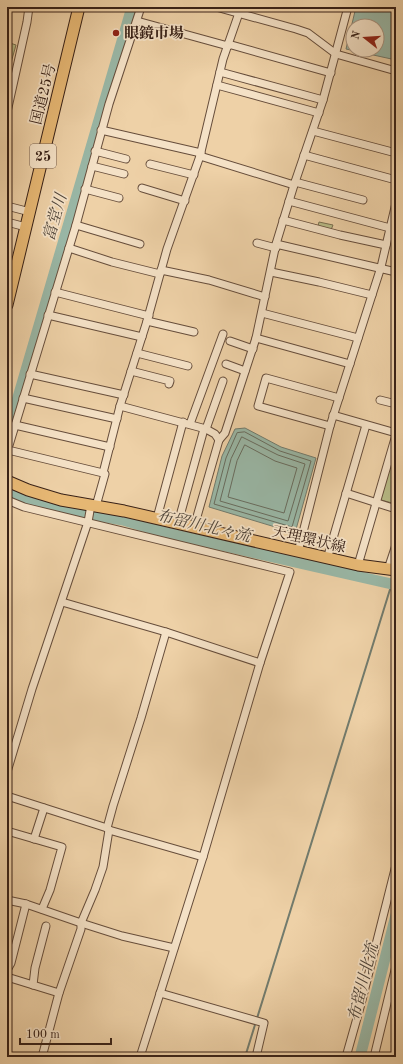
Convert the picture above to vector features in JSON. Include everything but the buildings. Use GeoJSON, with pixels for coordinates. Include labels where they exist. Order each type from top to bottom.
{"type":"FeatureCollection","features":[{"type":"Feature","properties":{"kind":"main road","name":"国道25号"},"geometry":{"type":"LineString","coordinates":[[7,305],[79,7]]}},
{"type":"Feature","properties":{"kind":"main road","name":"天理環状線"},"geometry":{"type":"LineString","coordinates":[[7,481],[28,490],[60,500],[157,518],[327,559],[392,570]]}},
{"type":"Feature","properties":{"kind":"street"},"geometry":{"type":"LineString","coordinates":[[7,112],[10,82],[27,22],[29,7]]}},
{"type":"Feature","properties":{"kind":"street"},"geometry":{"type":"LineString","coordinates":[[103,473],[7,451],[76,225],[101,130],[141,7]]}},
{"type":"Feature","properties":{"kind":"street"},"geometry":{"type":"LineString","coordinates":[[216,7],[238,11],[308,33],[336,54],[396,71]]}},
{"type":"Feature","properties":{"kind":"street"},"geometry":{"type":"LineString","coordinates":[[194,527],[219,440],[225,433],[253,349],[283,220],[323,100],[348,7]]}},
{"type":"Feature","properties":{"kind":"street"},"geometry":{"type":"LineString","coordinates":[[7,772],[32,689],[105,474],[103,473],[120,406],[148,319],[167,249],[201,154],[220,72],[238,11]]}},
{"type":"Feature","properties":{"kind":"street"},"geometry":{"type":"LineString","coordinates":[[136,22],[331,73]]}},
{"type":"Feature","properties":{"kind":"street"},"geometry":{"type":"LineString","coordinates":[[220,72],[323,100]]}},
{"type":"Feature","properties":{"kind":"street"},"geometry":{"type":"LineString","coordinates":[[217,85],[319,113]]}},
{"type":"Feature","properties":{"kind":"street"},"geometry":{"type":"LineString","coordinates":[[101,130],[201,154],[294,184],[359,201]]}},
{"type":"Feature","properties":{"kind":"street"},"geometry":{"type":"LineString","coordinates":[[313,131],[396,153]]}},
{"type":"Feature","properties":{"kind":"street"},"geometry":{"type":"LineString","coordinates":[[95,151],[126,159]]}},
{"type":"Feature","properties":{"kind":"street"},"geometry":{"type":"LineString","coordinates":[[304,155],[396,180]]}},
{"type":"Feature","properties":{"kind":"street"},"geometry":{"type":"LineString","coordinates":[[150,164],[194,175]]}},
{"type":"Feature","properties":{"kind":"street"},"geometry":{"type":"LineString","coordinates":[[92,166],[124,174]]}},
{"type":"Feature","properties":{"kind":"street"},"geometry":{"type":"LineString","coordinates":[[142,188],[185,201]]}},
{"type":"Feature","properties":{"kind":"street"},"geometry":{"type":"LineString","coordinates":[[86,189],[119,198]]}},
{"type":"Feature","properties":{"kind":"street"},"geometry":{"type":"LineString","coordinates":[[289,202],[390,228]]}},
{"type":"Feature","properties":{"kind":"street"},"geometry":{"type":"LineString","coordinates":[[298,552],[333,415],[381,267],[396,203]]}},
{"type":"Feature","properties":{"kind":"street"},"geometry":{"type":"LineString","coordinates":[[7,206],[30,212]]}},
{"type":"Feature","properties":{"kind":"street"},"geometry":{"type":"LineString","coordinates":[[283,220],[386,245]]}},
{"type":"Feature","properties":{"kind":"street"},"geometry":{"type":"LineString","coordinates":[[7,222],[26,227]]}},
{"type":"Feature","properties":{"kind":"street"},"geometry":{"type":"LineString","coordinates":[[76,225],[140,244]]}},
{"type":"Feature","properties":{"kind":"street"},"geometry":{"type":"LineString","coordinates":[[257,242],[381,267],[396,272]]}},
{"type":"Feature","properties":{"kind":"street"},"geometry":{"type":"LineString","coordinates":[[69,248],[118,264],[209,280],[265,297]]}},
{"type":"Feature","properties":{"kind":"street"},"geometry":{"type":"LineString","coordinates":[[271,272],[372,295]]}},
{"type":"Feature","properties":{"kind":"street"},"geometry":{"type":"LineString","coordinates":[[55,292],[194,332]]}},
{"type":"Feature","properties":{"kind":"street"},"geometry":{"type":"LineString","coordinates":[[262,313],[358,338]]}},
{"type":"Feature","properties":{"kind":"street"},"geometry":{"type":"LineString","coordinates":[[48,315],[142,337]]}},
{"type":"Feature","properties":{"kind":"street"},"geometry":{"type":"LineString","coordinates":[[157,518],[187,423],[222,334]]}},
{"type":"Feature","properties":{"kind":"street"},"geometry":{"type":"LineString","coordinates":[[256,338],[350,364]]}},
{"type":"Feature","properties":{"kind":"street"},"geometry":{"type":"LineString","coordinates":[[230,341],[253,349]]}},
{"type":"Feature","properties":{"kind":"street"},"geometry":{"type":"LineString","coordinates":[[137,353],[188,366]]}},
{"type":"Feature","properties":{"kind":"street"},"geometry":{"type":"LineString","coordinates":[[226,364],[245,371]]}},
{"type":"Feature","properties":{"kind":"street"},"geometry":{"type":"LineString","coordinates":[[131,371],[170,380],[169,384]]}},
{"type":"Feature","properties":{"kind":"street"},"geometry":{"type":"LineString","coordinates":[[30,374],[124,395]]}},
{"type":"Feature","properties":{"kind":"street"},"geometry":{"type":"LineString","coordinates":[[330,426],[258,406],[266,378],[339,398]]}},
{"type":"Feature","properties":{"kind":"street"},"geometry":{"type":"LineString","coordinates":[[178,523],[205,429],[223,381]]}},
{"type":"Feature","properties":{"kind":"street"},"geometry":{"type":"LineString","coordinates":[[23,398],[117,419]]}},
{"type":"Feature","properties":{"kind":"street"},"geometry":{"type":"LineString","coordinates":[[380,400],[396,404]]}},
{"type":"Feature","properties":{"kind":"street"},"geometry":{"type":"LineString","coordinates":[[120,406],[205,429],[215,434],[219,440]]}},
{"type":"Feature","properties":{"kind":"street"},"geometry":{"type":"LineString","coordinates":[[333,415],[396,434],[358,565]]}},
{"type":"Feature","properties":{"kind":"street"},"geometry":{"type":"LineString","coordinates":[[15,425],[110,447]]}},
{"type":"Feature","properties":{"kind":"street"},"geometry":{"type":"LineString","coordinates":[[327,559],[366,425]]}},
{"type":"Feature","properties":{"kind":"street"},"geometry":{"type":"LineString","coordinates":[[346,493],[396,509]]}},
{"type":"Feature","properties":{"kind":"street"},"geometry":{"type":"LineString","coordinates":[[7,500],[24,507],[88,521],[290,572],[260,663],[203,857],[140,1057]]}},
{"type":"Feature","properties":{"kind":"street"},"geometry":{"type":"LineString","coordinates":[[392,570],[396,545]]}},
{"type":"Feature","properties":{"kind":"street"},"geometry":{"type":"LineString","coordinates":[[62,602],[166,632],[260,663]]}},
{"type":"Feature","properties":{"kind":"street"},"geometry":{"type":"LineString","coordinates":[[42,1057],[59,993],[81,928],[81,923],[103,867],[108,829],[113,806],[166,632]]}},
{"type":"Feature","properties":{"kind":"street"},"geometry":{"type":"LineString","coordinates":[[7,796],[108,829],[203,857]]}},
{"type":"Feature","properties":{"kind":"street"},"geometry":{"type":"LineString","coordinates":[[34,839],[44,808]]}},
{"type":"Feature","properties":{"kind":"street"},"geometry":{"type":"LineString","coordinates":[[7,831],[62,847],[50,890],[42,910]]}},
{"type":"Feature","properties":{"kind":"street"},"geometry":{"type":"LineString","coordinates":[[346,1057],[396,865]]}},
{"type":"Feature","properties":{"kind":"street"},"geometry":{"type":"LineString","coordinates":[[7,900],[26,904],[122,936],[174,948]]}},
{"type":"Feature","properties":{"kind":"street"},"geometry":{"type":"LineString","coordinates":[[7,970],[11,963],[26,904]]}},
{"type":"Feature","properties":{"kind":"street"},"geometry":{"type":"LineString","coordinates":[[32,985],[46,926]]}},
{"type":"Feature","properties":{"kind":"street"},"geometry":{"type":"LineString","coordinates":[[374,1057],[396,966]]}},
{"type":"Feature","properties":{"kind":"street"},"geometry":{"type":"LineString","coordinates":[[7,977],[59,993]]}},
{"type":"Feature","properties":{"kind":"street"},"geometry":{"type":"LineString","coordinates":[[160,993],[264,1023],[256,1057]]}},
{"type":"Feature","properties":{"kind":"green space"},"geometry":{"type":"Polygon","coordinates":[[[7,42],[16,45],[7,77],[7,42]]]}},
{"type":"Feature","properties":{"kind":"green space"},"geometry":{"type":"Polygon","coordinates":[[[319,222],[333,225],[331,230],[318,226],[319,222]]]}},
{"type":"Feature","properties":{"kind":"green space"},"geometry":{"type":"Polygon","coordinates":[[[389,468],[396,470],[396,504],[381,500],[380,497],[389,468]]]}},
{"type":"Feature","properties":{"kind":"water"},"geometry":{"type":"Polygon","coordinates":[[[356,7],[396,7],[396,60],[385,58],[385,18],[353,18],[356,7]]]}},
{"type":"Feature","properties":{"kind":"water"},"geometry":{"type":"Polygon","coordinates":[[[245,428],[281,447],[316,458],[295,533],[209,507],[222,456],[235,429],[245,428]]]}},
{"type":"Feature","properties":{"kind":"waterway","name":"富堂川"},"geometry":{"type":"LineString","coordinates":[[7,435],[132,7]]}},
{"type":"Feature","properties":{"kind":"waterway","name":"布留川北々流"},"geometry":{"type":"LineString","coordinates":[[7,491],[21,498],[53,508],[123,520],[163,532],[396,585]]}},
{"type":"Feature","properties":{"kind":"waterway"},"geometry":{"type":"LineString","coordinates":[[245,1057],[392,583]]}},
{"type":"Feature","properties":{"kind":"waterway","name":"布留川北流"},"geometry":{"type":"LineString","coordinates":[[360,1057],[396,915]]}},
{"type":"Feature","properties":{"kind":"place","name":"眼鏡市場"},"geometry":{"type":"Point","coordinates":[116,33]}}]}
